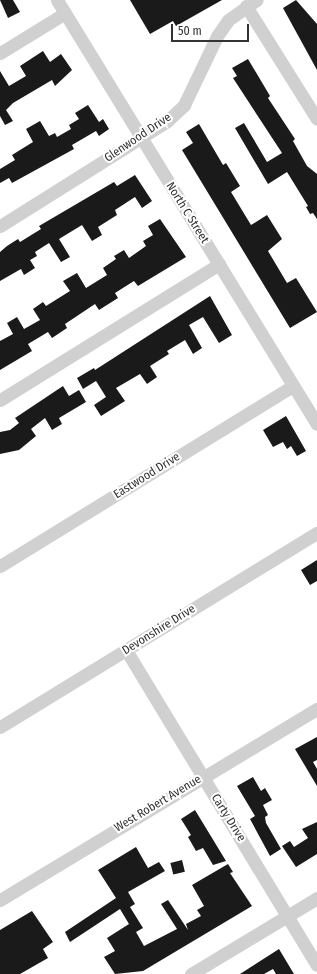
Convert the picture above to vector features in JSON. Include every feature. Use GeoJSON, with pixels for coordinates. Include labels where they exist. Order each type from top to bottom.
{"type":"FeatureCollection","features":[{"type":"Feature","properties":{"kind":"street","name":"North C Street"},"geometry":{"type":"LineString","coordinates":[[58,0],[140,138],[317,424]]}},
{"type":"Feature","properties":{"kind":"street"},"geometry":{"type":"LineString","coordinates":[[252,3],[317,119]]}},
{"type":"Feature","properties":{"kind":"street","name":"Glenwood Drive"},"geometry":{"type":"LineString","coordinates":[[0,226],[166,122],[184,105],[217,36],[228,20],[252,3]]}},
{"type":"Feature","properties":{"kind":"street"},"geometry":{"type":"LineString","coordinates":[[0,53],[65,13]]}},
{"type":"Feature","properties":{"kind":"street"},"geometry":{"type":"LineString","coordinates":[[0,400],[219,264]]}},
{"type":"Feature","properties":{"kind":"street","name":"Eastwood Drive"},"geometry":{"type":"LineString","coordinates":[[0,566],[293,386]]}},
{"type":"Feature","properties":{"kind":"street","name":"Devonshire Drive"},"geometry":{"type":"LineString","coordinates":[[0,727],[317,532]]}},
{"type":"Feature","properties":{"kind":"street","name":"Carty Drive"},"geometry":{"type":"LineString","coordinates":[[126,650],[202,778],[317,965]]}},
{"type":"Feature","properties":{"kind":"street","name":"West Robert Avenue"},"geometry":{"type":"LineString","coordinates":[[0,900],[317,709]]}},
{"type":"Feature","properties":{"kind":"street"},"geometry":{"type":"LineString","coordinates":[[191,974],[317,898]]}},
{"type":"Feature","properties":{"kind":"building"},"geometry":{"type":"Polygon","coordinates":[[[0,0],[13,0],[20,12],[8,18],[0,0]]]}},
{"type":"Feature","properties":{"kind":"building"},"geometry":{"type":"Polygon","coordinates":[[[130,0],[222,0],[176,26],[173,21],[150,34],[130,0]]]}},
{"type":"Feature","properties":{"kind":"building"},"geometry":{"type":"Polygon","coordinates":[[[296,0],[317,24],[317,70],[283,8],[296,0]]]}},
{"type":"Feature","properties":{"kind":"building"},"geometry":{"type":"Polygon","coordinates":[[[43,51],[50,62],[61,54],[72,70],[55,86],[52,80],[13,103],[6,110],[13,121],[5,125],[0,116],[0,71],[9,86],[26,76],[20,66],[43,51]]]}},
{"type":"Feature","properties":{"kind":"building"},"geometry":{"type":"Polygon","coordinates":[[[248,59],[270,96],[268,98],[295,139],[293,141],[307,166],[317,174],[317,219],[313,213],[310,214],[306,207],[308,206],[287,172],[268,184],[235,128],[244,123],[267,162],[282,153],[233,78],[237,76],[232,68],[248,59]]]}},
{"type":"Feature","properties":{"kind":"building"},"geometry":{"type":"Polygon","coordinates":[[[88,105],[99,122],[103,119],[109,129],[99,136],[96,131],[72,145],[74,149],[12,183],[9,178],[0,183],[0,169],[15,160],[12,155],[33,142],[26,129],[40,121],[49,136],[55,133],[57,137],[71,129],[69,125],[79,119],[75,113],[88,105]]]}},
{"type":"Feature","properties":{"kind":"building"},"geometry":{"type":"Polygon","coordinates":[[[199,124],[223,165],[226,163],[240,186],[231,192],[251,225],[267,215],[282,239],[268,251],[287,283],[296,278],[317,312],[290,328],[182,150],[193,143],[186,132],[199,124]]]}},
{"type":"Feature","properties":{"kind":"building"},"geometry":{"type":"Polygon","coordinates":[[[135,175],[152,201],[142,208],[135,197],[115,210],[117,215],[98,227],[102,235],[92,241],[82,225],[59,239],[70,257],[61,262],[49,243],[35,252],[37,256],[30,260],[35,268],[24,275],[21,269],[0,281],[0,252],[7,246],[18,239],[20,242],[41,229],[39,226],[114,182],[117,186],[135,175]]]}},
{"type":"Feature","properties":{"kind":"building"},"geometry":{"type":"Polygon","coordinates":[[[160,219],[186,257],[138,286],[134,281],[115,293],[118,298],[99,310],[95,304],[65,324],[67,328],[52,338],[48,332],[28,344],[32,351],[0,370],[0,341],[13,334],[7,323],[17,317],[24,329],[40,320],[33,309],[43,302],[46,306],[70,291],[63,281],[77,273],[86,288],[107,275],[103,268],[116,259],[114,256],[124,250],[129,258],[146,246],[143,241],[153,235],[148,226],[160,219]]]}},
{"type":"Feature","properties":{"kind":"building"},"geometry":{"type":"Polygon","coordinates":[[[210,296],[232,335],[219,343],[203,317],[189,325],[202,348],[193,354],[185,340],[167,351],[169,354],[150,366],[157,377],[147,384],[140,374],[116,388],[125,401],[101,416],[94,405],[106,397],[96,381],[83,389],[77,378],[94,368],[95,370],[210,296]]]}},
{"type":"Feature","properties":{"kind":"building"},"geometry":{"type":"Polygon","coordinates":[[[63,386],[69,396],[79,390],[86,402],[59,418],[62,424],[52,430],[45,418],[31,429],[36,436],[19,450],[0,454],[0,432],[10,430],[19,423],[15,418],[63,386]]]}},
{"type":"Feature","properties":{"kind":"building"},"geometry":{"type":"Polygon","coordinates":[[[286,416],[306,451],[297,456],[291,446],[287,449],[283,442],[273,447],[263,430],[286,416]]]}},
{"type":"Feature","properties":{"kind":"building"},"geometry":{"type":"Polygon","coordinates":[[[317,560],[317,581],[310,585],[301,570],[317,560]]]}},
{"type":"Feature","properties":{"kind":"building"},"geometry":{"type":"Polygon","coordinates":[[[317,737],[317,760],[313,762],[317,769],[317,786],[295,749],[317,737]]]}},
{"type":"Feature","properties":{"kind":"building"},"geometry":{"type":"Polygon","coordinates":[[[253,777],[261,791],[265,788],[272,800],[263,805],[268,815],[265,817],[266,823],[281,849],[270,856],[250,819],[255,816],[237,786],[253,777]]]}},
{"type":"Feature","properties":{"kind":"building"},"geometry":{"type":"Polygon","coordinates":[[[195,810],[226,861],[213,865],[203,848],[196,851],[188,837],[191,835],[181,819],[195,810]]]}},
{"type":"Feature","properties":{"kind":"building"},"geometry":{"type":"Polygon","coordinates":[[[317,822],[317,854],[296,867],[282,846],[290,841],[294,847],[308,838],[302,829],[317,822]]]}},
{"type":"Feature","properties":{"kind":"building"},"geometry":{"type":"Polygon","coordinates":[[[136,847],[148,868],[159,862],[165,871],[128,892],[135,904],[130,907],[143,928],[136,932],[144,946],[177,929],[161,904],[168,900],[188,930],[186,924],[201,916],[197,910],[204,906],[192,885],[228,864],[233,872],[230,873],[252,906],[143,971],[115,974],[104,957],[115,951],[107,938],[129,924],[120,909],[70,942],[65,932],[116,898],[98,870],[136,847]]]}},
{"type":"Feature","properties":{"kind":"building"},"geometry":{"type":"Polygon","coordinates":[[[182,860],[185,872],[173,875],[170,863],[182,860]]]}},
{"type":"Feature","properties":{"kind":"building"},"geometry":{"type":"Polygon","coordinates":[[[32,911],[53,942],[43,949],[48,958],[20,974],[0,974],[0,930],[32,911]]]}},
{"type":"Feature","properties":{"kind":"building"},"geometry":{"type":"Polygon","coordinates":[[[279,949],[294,974],[276,974],[273,969],[264,974],[240,974],[279,949]]]}}]}
